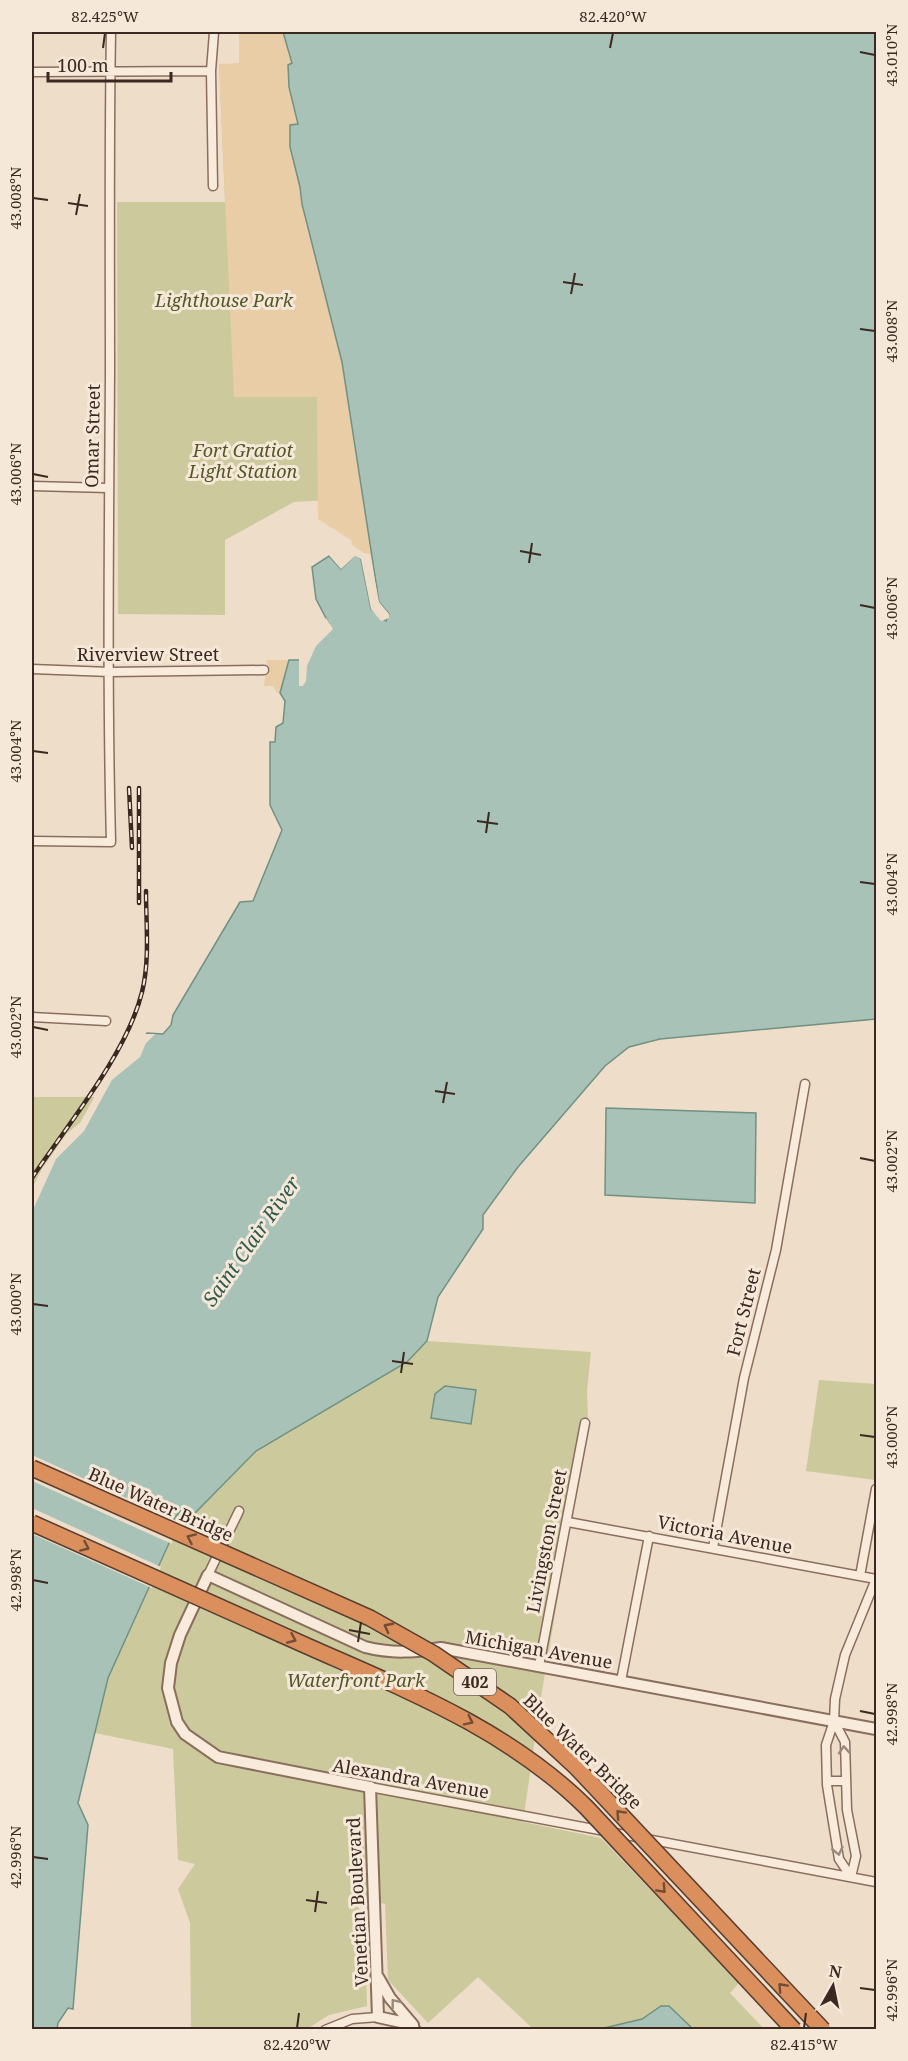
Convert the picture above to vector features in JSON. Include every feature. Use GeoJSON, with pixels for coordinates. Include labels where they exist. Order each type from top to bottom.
{"type":"FeatureCollection","features":[{"type":"Feature","properties":{"kind":"highway","name":"Blue Water Bridge"},"geometry":{"type":"LineString","coordinates":[[32,1468],[370,1618],[434,1653],[510,1706],[577,1768],[823,2030]]}},
{"type":"Feature","properties":{"kind":"highway","name":"402"},"geometry":{"type":"LineString","coordinates":[[32,1523],[368,1673],[501,1738],[548,1772],[578,1799],[794,2030]]}},
{"type":"Feature","properties":{"kind":"street","name":"Omar Street"},"geometry":{"type":"LineString","coordinates":[[32,841],[111,842],[108,488],[111,32]]}},
{"type":"Feature","properties":{"kind":"street"},"geometry":{"type":"LineString","coordinates":[[213,186],[211,71],[214,32]]}},
{"type":"Feature","properties":{"kind":"street"},"geometry":{"type":"LineString","coordinates":[[32,72],[211,71]]}},
{"type":"Feature","properties":{"kind":"street"},"geometry":{"type":"LineString","coordinates":[[32,486],[108,488]]}},
{"type":"Feature","properties":{"kind":"street","name":"Riverview Street"},"geometry":{"type":"LineString","coordinates":[[32,669],[110,672],[264,670]]}},
{"type":"Feature","properties":{"kind":"street"},"geometry":{"type":"LineString","coordinates":[[32,1017],[106,1021]]}},
{"type":"Feature","properties":{"kind":"street","name":"Fort Street"},"geometry":{"type":"LineString","coordinates":[[712,1548],[744,1378],[776,1250],[805,1084]]}},
{"type":"Feature","properties":{"kind":"street","name":"Livingston Street"},"geometry":{"type":"LineString","coordinates":[[539,1666],[585,1423]]}},
{"type":"Feature","properties":{"kind":"street"},"geometry":{"type":"LineString","coordinates":[[860,1576],[876,1489]]}},
{"type":"Feature","properties":{"kind":"street","name":"Alexandra Avenue"},"geometry":{"type":"LineString","coordinates":[[239,1511],[180,1635],[171,1663],[168,1688],[177,1722],[185,1734],[218,1757],[876,1882]]}},
{"type":"Feature","properties":{"kind":"street","name":"Victoria Avenue"},"geometry":{"type":"LineString","coordinates":[[568,1522],[876,1579]]}},
{"type":"Feature","properties":{"kind":"street"},"geometry":{"type":"LineString","coordinates":[[621,1681],[649,1536]]}},
{"type":"Feature","properties":{"kind":"street","name":"Michigan Avenue"},"geometry":{"type":"LineString","coordinates":[[208,1575],[365,1647],[395,1653],[441,1648],[876,1729]]}},
{"type":"Feature","properties":{"kind":"street"},"geometry":{"type":"LineString","coordinates":[[851,1877],[839,1859],[827,1781],[826,1745],[834,1721],[835,1699],[845,1654],[876,1579]]}},
{"type":"Feature","properties":{"kind":"street"},"geometry":{"type":"LineString","coordinates":[[834,1721],[844,1742],[849,1822],[856,1856],[851,1877]]}},
{"type":"Feature","properties":{"kind":"street"},"geometry":{"type":"LineString","coordinates":[[827,1781],[845,1780]]}},
{"type":"Feature","properties":{"kind":"street","name":"Venetian Boulevard"},"geometry":{"type":"LineString","coordinates":[[370,1786],[378,2017]]}},
{"type":"Feature","properties":{"kind":"street"},"geometry":{"type":"LineString","coordinates":[[832,1821],[849,1822]]}},
{"type":"Feature","properties":{"kind":"street"},"geometry":{"type":"LineString","coordinates":[[377,1974],[390,1998],[416,2030]]}},
{"type":"Feature","properties":{"kind":"street"},"geometry":{"type":"LineString","coordinates":[[325,2030],[352,2019],[378,2017],[401,2022],[416,2030]]}},
{"type":"Feature","properties":{"kind":"green space"},"geometry":{"type":"Polygon","coordinates":[[[219,64],[363,498],[294,502],[225,540],[225,615],[118,614],[117,202],[225,202],[219,64]]]}},
{"type":"Feature","properties":{"kind":"green space"},"geometry":{"type":"Polygon","coordinates":[[[32,1097],[98,1097],[32,1195],[32,1097]]]}},
{"type":"Feature","properties":{"kind":"green space","name":"Waterfront Park"},"geometry":{"type":"Polygon","coordinates":[[[427,1341],[591,1352],[587,1391],[588,1421],[541,1697],[523,1822],[601,1838],[739,1983],[730,1993],[764,2029],[533,2029],[478,1977],[428,2023],[388,1980],[385,1904],[352,1897],[365,1918],[367,2006],[329,2015],[307,2029],[191,2029],[190,1923],[178,1889],[195,1864],[178,1860],[173,1749],[95,1733],[108,1678],[170,1541],[161,1538],[180,1510],[192,1515],[256,1451],[406,1362],[427,1341]]]}},
{"type":"Feature","properties":{"kind":"green space"},"geometry":{"type":"Polygon","coordinates":[[[819,1380],[876,1384],[875,1480],[806,1471],[819,1380]]]}},
{"type":"Feature","properties":{"kind":"sand"},"geometry":{"type":"Polygon","coordinates":[[[239,32],[296,32],[381,557],[364,553],[352,545],[351,540],[318,519],[317,397],[234,397],[219,64],[239,63],[239,32]]]}},
{"type":"Feature","properties":{"kind":"sand"},"geometry":{"type":"Polygon","coordinates":[[[267,660],[298,660],[287,693],[277,693],[273,686],[264,686],[267,660]]]}},
{"type":"Feature","properties":{"kind":"water","name":"Saint Clair River"},"geometry":{"type":"Polygon","coordinates":[[[283,32],[876,32],[876,1019],[660,1039],[629,1047],[605,1066],[518,1167],[483,1215],[483,1229],[438,1297],[427,1341],[407,1362],[256,1451],[192,1516],[180,1511],[161,1537],[170,1541],[108,1678],[78,1803],[88,1825],[73,2009],[68,2008],[58,2023],[57,2030],[32,2029],[32,1195],[52,1159],[82,1125],[98,1097],[147,1033],[163,1034],[171,1025],[173,1015],[240,902],[253,901],[282,830],[270,805],[270,742],[275,742],[276,727],[283,723],[285,701],[280,693],[289,660],[301,660],[329,624],[316,599],[312,567],[329,556],[341,569],[355,555],[361,559],[371,609],[386,621],[389,614],[379,602],[342,362],[290,147],[290,125],[298,124],[289,87],[288,65],[292,63],[283,32]]]}},
{"type":"Feature","properties":{"kind":"water"},"geometry":{"type":"Polygon","coordinates":[[[606,1108],[756,1113],[755,1203],[605,1195],[606,1108]]]}},
{"type":"Feature","properties":{"kind":"water"},"geometry":{"type":"Polygon","coordinates":[[[445,1386],[476,1390],[471,1424],[431,1418],[435,1394],[445,1386]]]}},
{"type":"Feature","properties":{"kind":"water"},"geometry":{"type":"Polygon","coordinates":[[[661,2006],[669,2006],[693,2029],[600,2029],[642,2019],[661,2006]]]}},
{"type":"Feature","properties":{"kind":"pier"},"geometry":{"type":"Polygon","coordinates":[[[327,553],[343,565],[354,553],[363,557],[373,608],[385,618],[386,615],[376,602],[367,553],[370,554],[379,602],[389,614],[389,618],[381,621],[371,609],[361,559],[355,556],[341,569],[327,553]]]}},
{"type":"Feature","properties":{"kind":"pier"},"geometry":{"type":"Polygon","coordinates":[[[326,618],[333,629],[316,646],[307,666],[306,681],[303,686],[299,686],[299,656],[315,630],[326,623],[324,620],[326,618]]]}},
{"type":"Feature","properties":{"kind":"pier"},"geometry":{"type":"Polygon","coordinates":[[[139,1034],[155,1034],[146,1043],[140,1057],[112,1080],[84,1131],[56,1159],[32,1212],[32,1188],[42,1169],[66,1134],[80,1123],[112,1065],[121,1060],[132,1038],[139,1034]]]}},
{"type":"Feature","properties":{"kind":"pier"},"geometry":{"type":"Polygon","coordinates":[[[32,1455],[177,1521],[165,1536],[172,1539],[172,1544],[32,1481],[32,1455]]]}},
{"type":"Feature","properties":{"kind":"pier"},"geometry":{"type":"Polygon","coordinates":[[[32,1508],[161,1567],[152,1588],[32,1534],[32,1508]]]}},
{"type":"Feature","properties":{"kind":"railway"},"geometry":{"type":"LineString","coordinates":[[129,788],[132,848]]}},
{"type":"Feature","properties":{"kind":"railway"},"geometry":{"type":"LineString","coordinates":[[139,788],[139,903]]}},
{"type":"Feature","properties":{"kind":"railway"},"geometry":{"type":"LineString","coordinates":[[32,1178],[95,1088],[134,1016],[142,992],[146,967],[146,891]]}},
{"type":"Feature","properties":{"kind":"park label","name":"Lighthouse Park"},"geometry":{"type":"Point","coordinates":[224,300]}},
{"type":"Feature","properties":{"kind":"park label","name":"Fort Gratiot Light Station"},"geometry":{"type":"Point","coordinates":[243,460]}}]}
